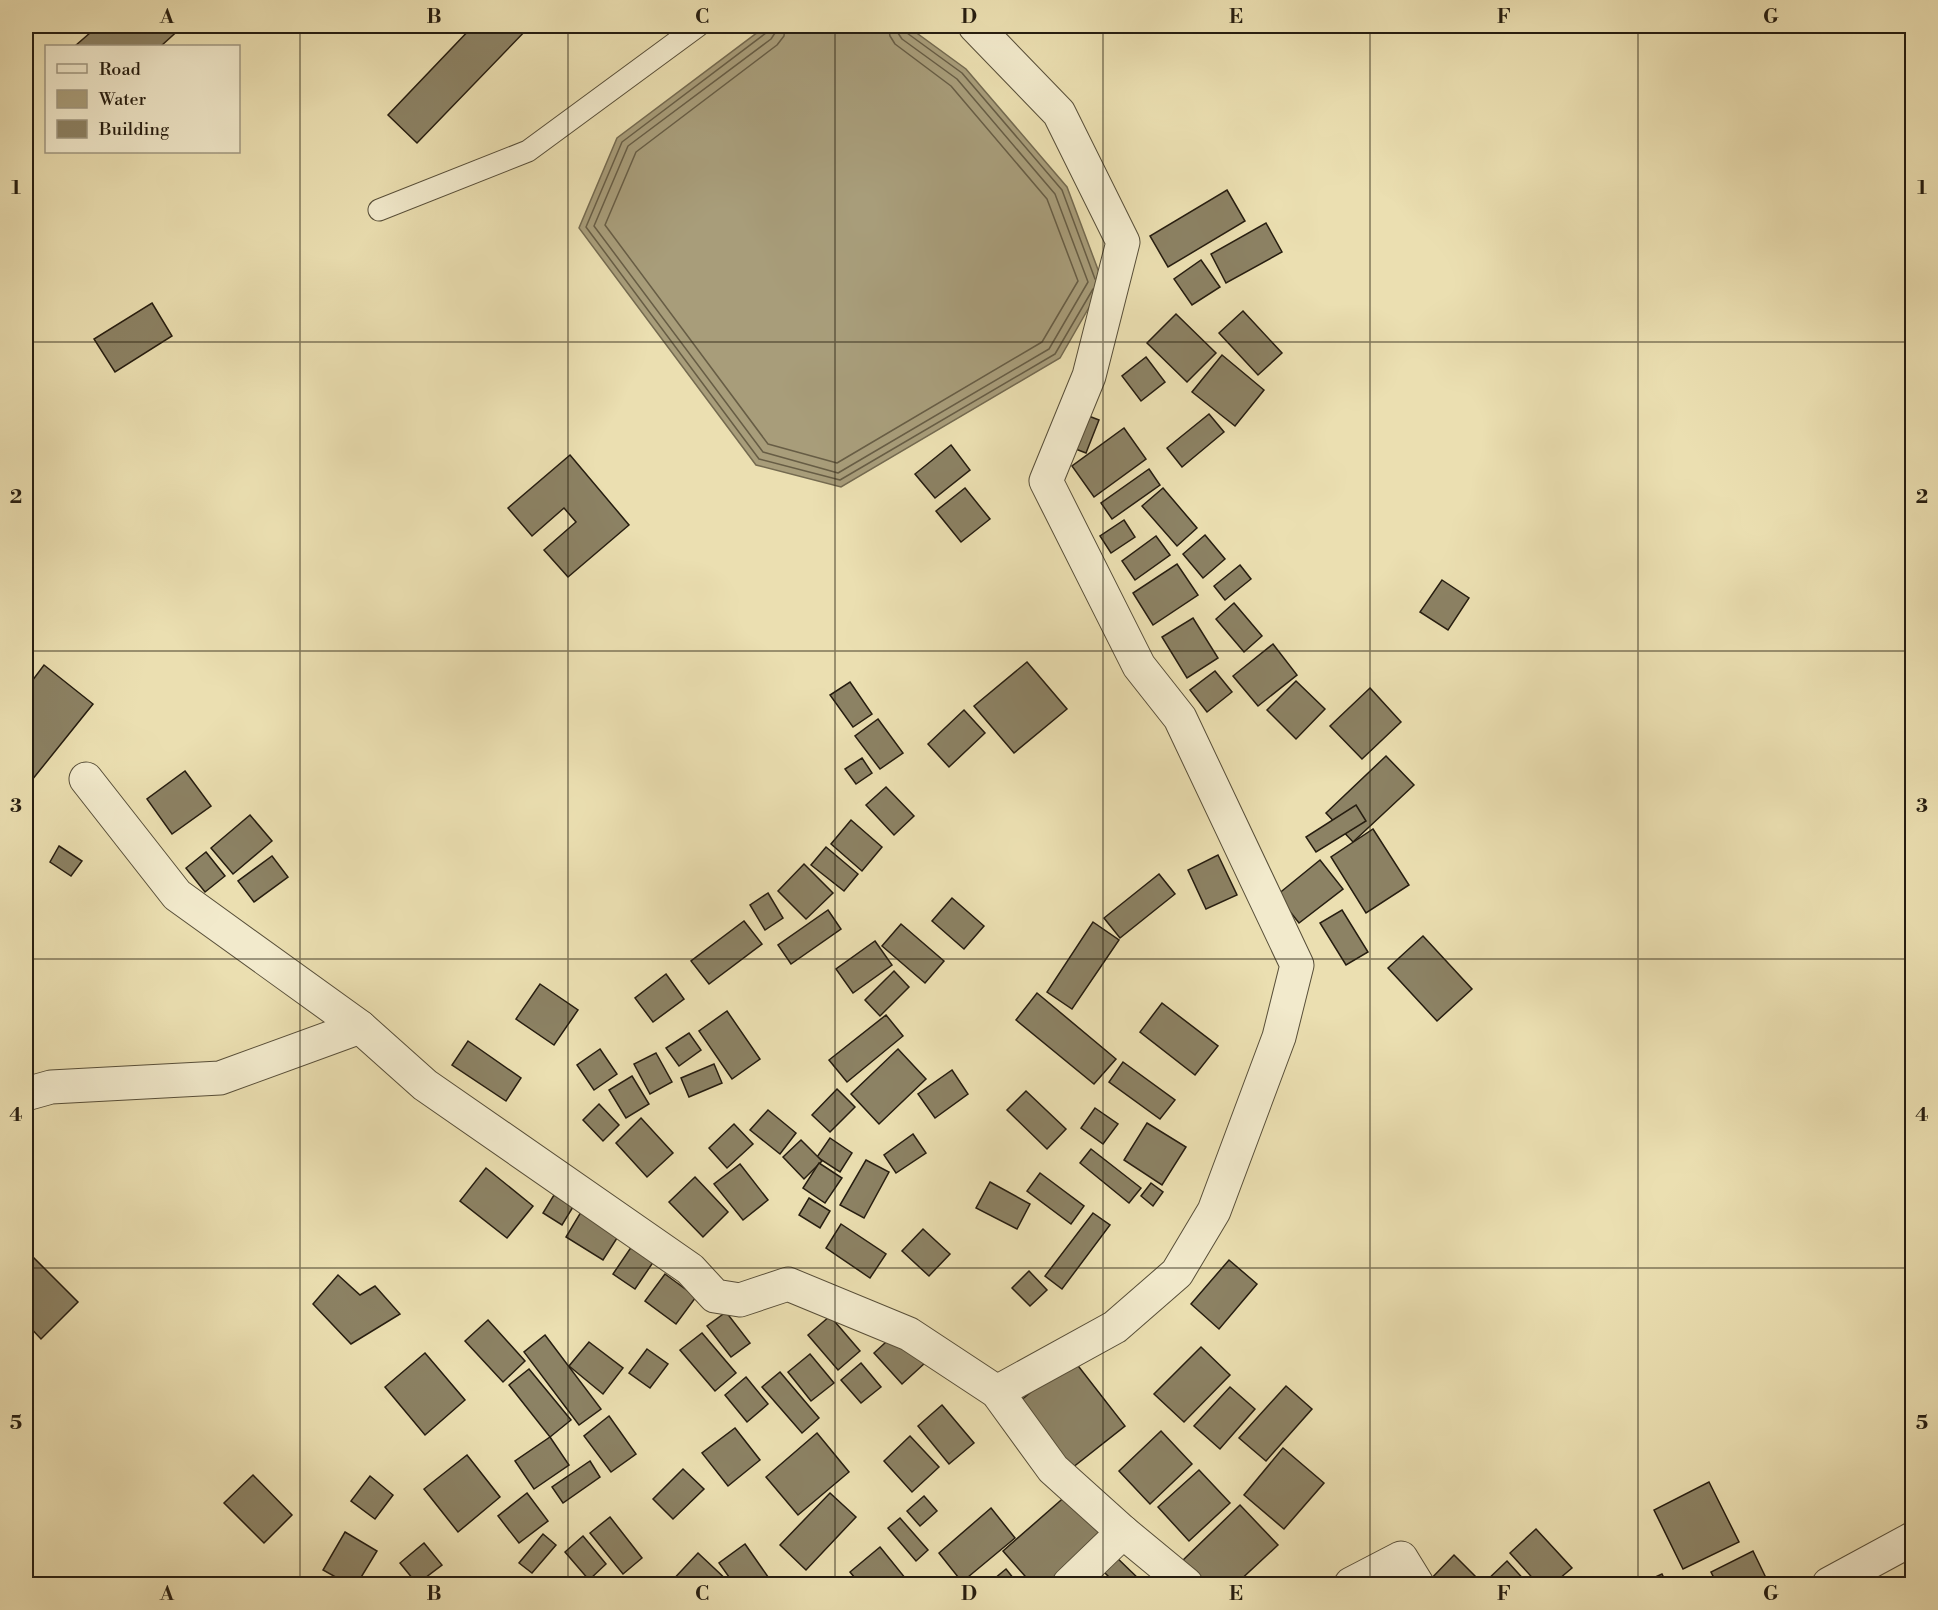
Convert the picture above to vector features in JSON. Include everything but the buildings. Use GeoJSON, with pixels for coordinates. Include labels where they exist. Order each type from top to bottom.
{"type":"FeatureCollection","features":[{"type":"Feature","properties":{"kind":"street"},"geometry":{"type":"LineString","coordinates":[[975,26],[1059,113],[1123,242],[1089,376],[1046,481],[1139,666],[1180,718],[1297,965],[1279,1037],[1214,1211],[1177,1273],[1115,1327],[997,1392]]}},
{"type":"Feature","properties":{"kind":"street"},"geometry":{"type":"LineString","coordinates":[[86,779],[177,896],[360,1027],[425,1085],[690,1269],[715,1296],[740,1300],[788,1284],[909,1334],[997,1392],[1053,1468],[1123,1532],[1186,1584]]}},
{"type":"Feature","properties":{"kind":"street"},"geometry":{"type":"LineString","coordinates":[[26,1094],[51,1087],[220,1078],[360,1027]]}},
{"type":"Feature","properties":{"kind":"street"},"geometry":{"type":"LineString","coordinates":[[1069,1584],[1123,1532]]}},
{"type":"Feature","properties":{"kind":"street"},"geometry":{"type":"LineString","coordinates":[[1829,1584],[1912,1539]]}},
{"type":"Feature","properties":{"kind":"street"},"geometry":{"type":"LineString","coordinates":[[1352,1584],[1401,1558],[1417,1584]]}},
{"type":"Feature","properties":{"kind":"lane"},"geometry":{"type":"LineString","coordinates":[[379,210],[528,151],[698,26]]}},
{"type":"Feature","properties":{"kind":"water"},"geometry":{"type":"Polygon","coordinates":[[[766,26],[907,26],[966,69],[1067,187],[1103,283],[1060,358],[841,487],[756,465],[579,228],[617,138],[766,26]]]}}]}
